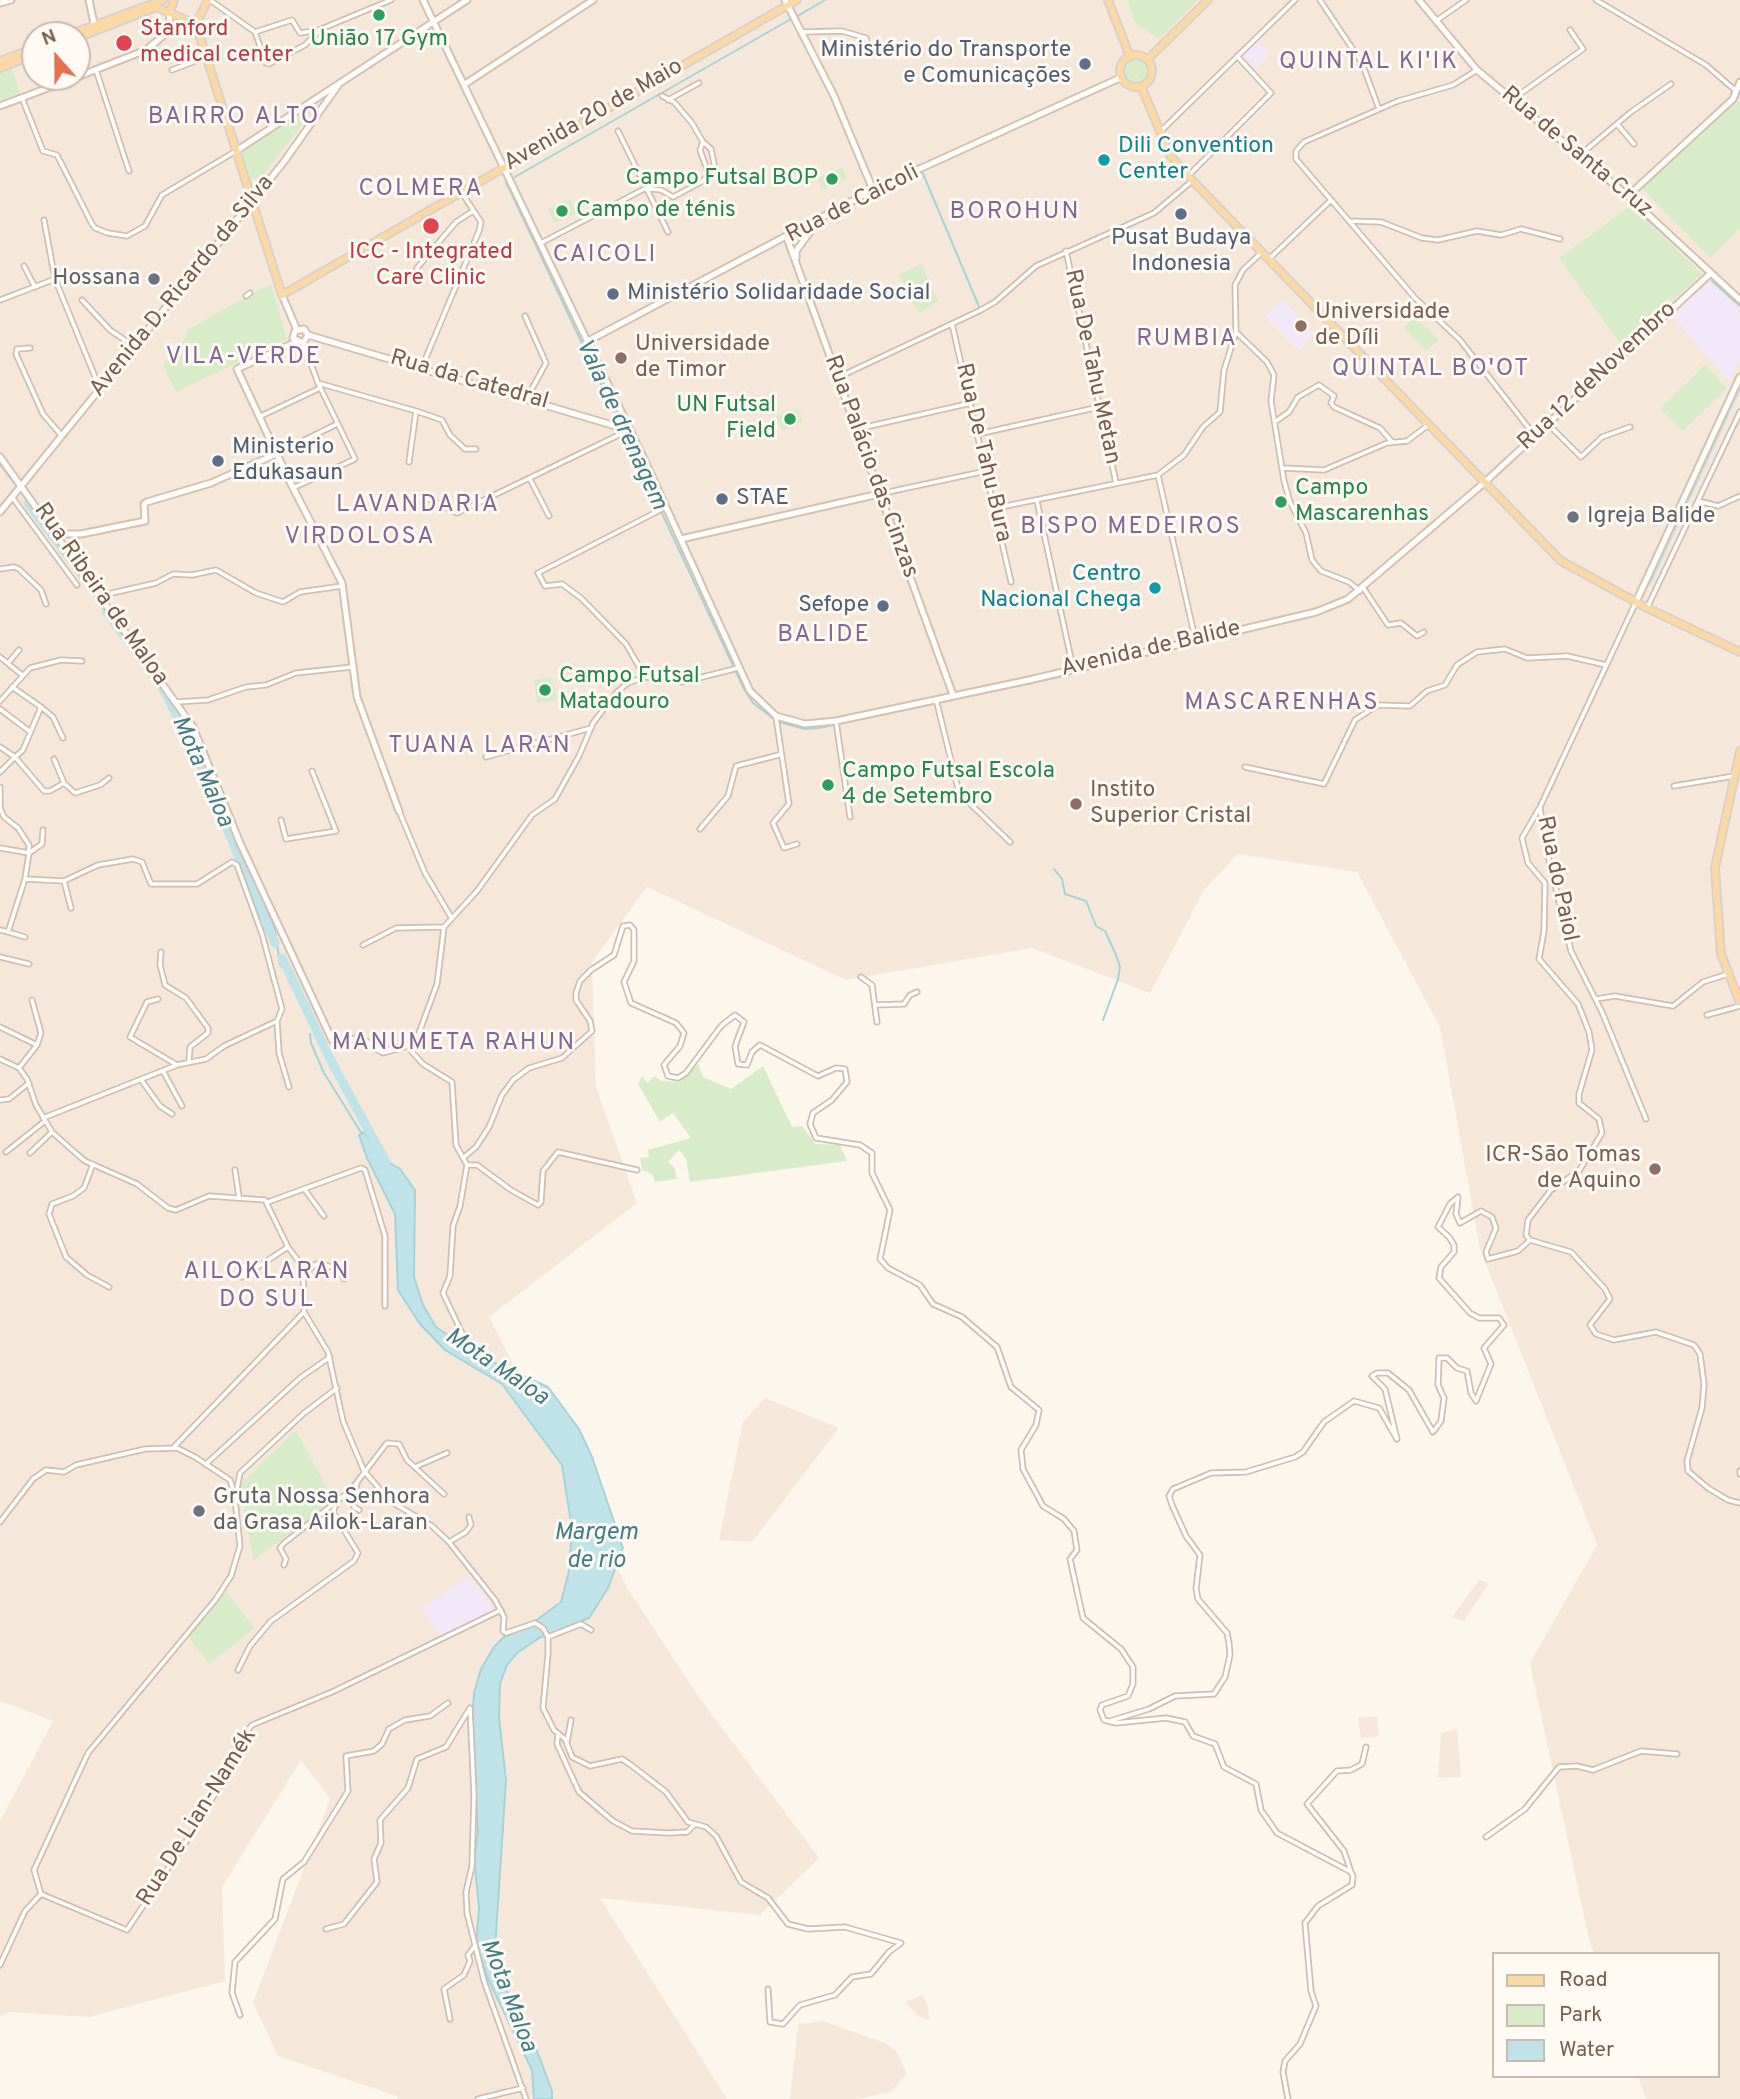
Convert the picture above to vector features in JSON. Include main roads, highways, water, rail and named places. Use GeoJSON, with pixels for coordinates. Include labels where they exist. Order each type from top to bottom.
{"type":"FeatureCollection","features":[{"type":"Feature","properties":{"kind":"main road"},"geometry":{"type":"LineString","coordinates":[[170,11],[174,0]]}},
{"type":"Feature","properties":{"kind":"main road"},"geometry":{"type":"LineString","coordinates":[[91,30],[160,2],[170,11],[196,24],[209,0]]}},
{"type":"Feature","properties":{"kind":"main road","name":"Avenida 20 de Maio"},"geometry":{"type":"LineString","coordinates":[[196,24],[282,295],[786,3],[797,0]]}},
{"type":"Feature","properties":{"kind":"main road"},"geometry":{"type":"LineString","coordinates":[[1108,0],[1130,57]]}},
{"type":"Feature","properties":{"kind":"main road"},"geometry":{"type":"LineString","coordinates":[[1147,60],[1208,0]]}},
{"type":"Feature","properties":{"kind":"main road"},"geometry":{"type":"LineString","coordinates":[[91,29],[95,28]]}},
{"type":"Feature","properties":{"kind":"main road"},"geometry":{"type":"LineString","coordinates":[[0,61],[21,53]]}},
{"type":"Feature","properties":{"kind":"main road"},"geometry":{"type":"LineString","coordinates":[[1139,55],[1147,60],[1152,72],[1149,81],[1141,86],[1132,86],[1122,77],[1123,63],[1130,57],[1139,55]]}},
{"type":"Feature","properties":{"kind":"main road"},"geometry":{"type":"LineString","coordinates":[[0,68],[21,60]]}},
{"type":"Feature","properties":{"kind":"main road"},"geometry":{"type":"LineString","coordinates":[[1141,86],[1170,155],[1190,178],[1561,561],[1647,608],[1740,652]]}},
{"type":"Feature","properties":{"kind":"main road"},"geometry":{"type":"LineString","coordinates":[[1740,751],[1715,868],[1721,954],[1740,1005]]}},
{"type":"Feature","properties":{"kind":"water","name":"Margem de rio"},"geometry":{"type":"Polygon","coordinates":[[[364,1132],[383,1159],[400,1169],[415,1190],[414,1277],[423,1305],[436,1327],[483,1358],[548,1387],[579,1429],[592,1457],[623,1548],[608,1588],[589,1618],[539,1638],[517,1653],[507,1665],[500,1684],[499,1718],[506,1780],[495,1949],[502,1983],[528,2027],[552,2091],[552,2099],[534,2099],[532,2070],[488,1979],[476,1946],[479,1908],[474,1858],[478,1833],[472,1722],[474,1693],[481,1669],[494,1647],[504,1637],[527,1627],[561,1602],[569,1571],[572,1529],[562,1465],[502,1384],[445,1350],[420,1324],[398,1290],[395,1214],[367,1158],[359,1135],[364,1132]]]}},
{"type":"Feature","properties":{"kind":"waterway","name":"Vala de drenagem"},"geometry":{"type":"LineString","coordinates":[[796,17],[825,0]]}},
{"type":"Feature","properties":{"kind":"waterway","name":"Vala de drenagem"},"geometry":{"type":"LineString","coordinates":[[1415,0],[1458,51]]}},
{"type":"Feature","properties":{"kind":"waterway","name":"Vala de drenagem"},"geometry":{"type":"LineString","coordinates":[[620,424],[506,182],[791,19]]}},
{"type":"Feature","properties":{"kind":"waterway"},"geometry":{"type":"LineString","coordinates":[[921,169],[980,309]]}},
{"type":"Feature","properties":{"kind":"waterway","name":"Vala de drenagem"},"geometry":{"type":"LineString","coordinates":[[1593,170],[1624,198]]}},
{"type":"Feature","properties":{"kind":"waterway","name":"Vala de drenagem"},"geometry":{"type":"LineString","coordinates":[[1639,212],[1704,271]]}},
{"type":"Feature","properties":{"kind":"waterway","name":"Vala de drenagem"},"geometry":{"type":"LineString","coordinates":[[1712,281],[1740,306]]}},
{"type":"Feature","properties":{"kind":"waterway"},"geometry":{"type":"LineString","coordinates":[[1649,583],[1740,385]]}},
{"type":"Feature","properties":{"kind":"waterway","name":"Vala de drenagem"},"geometry":{"type":"LineString","coordinates":[[624,432],[744,689],[753,703],[774,719]]}},
{"type":"Feature","properties":{"kind":"waterway"},"geometry":{"type":"LineString","coordinates":[[0,464],[17,487]]}},
{"type":"Feature","properties":{"kind":"waterway","name":"Mota Maloa"},"geometry":{"type":"LineString","coordinates":[[20,491],[73,563]]}},
{"type":"Feature","properties":{"kind":"waterway","name":"Mota Maloa"},"geometry":{"type":"LineString","coordinates":[[28,503],[88,583]]}},
{"type":"Feature","properties":{"kind":"waterway","name":"Mota Maloa"},"geometry":{"type":"LineString","coordinates":[[106,611],[162,687],[194,749],[275,943]]}},
{"type":"Feature","properties":{"kind":"waterway","name":"Vala de drenagem"},"geometry":{"type":"LineString","coordinates":[[779,722],[805,729],[819,728],[1069,675]]}},
{"type":"Feature","properties":{"kind":"waterway","name":"Mota Maloa"},"geometry":{"type":"LineString","coordinates":[[178,710],[275,930],[280,964],[285,970]]}},
{"type":"Feature","properties":{"kind":"waterway"},"geometry":{"type":"LineString","coordinates":[[1054,869],[1062,879],[1065,894],[1086,901],[1096,926],[1105,931],[1120,967],[1103,1020]]}},
{"type":"Feature","properties":{"kind":"waterway","name":"Mota Maloa"},"geometry":{"type":"LineString","coordinates":[[282,958],[331,1061],[386,1162]]}},
{"type":"Feature","properties":{"kind":"waterway","name":"Mota Maloa"},"geometry":{"type":"LineString","coordinates":[[305,1000],[309,1005]]}},
{"type":"Feature","properties":{"kind":"waterway"},"geometry":{"type":"LineString","coordinates":[[310,1034],[324,1073],[362,1134]]}},
{"type":"Feature","properties":{"kind":"place","name":"União 17 Gym"},"geometry":{"type":"Point","coordinates":[379,15]}},
{"type":"Feature","properties":{"kind":"place","name":"Stanford medical center"},"geometry":{"type":"Point","coordinates":[124,43]}},
{"type":"Feature","properties":{"kind":"place","name":"Ministério do Transporte e Comunicações"},"geometry":{"type":"Point","coordinates":[1085,64]}},
{"type":"Feature","properties":{"kind":"place","name":"Dili Convention Center"},"geometry":{"type":"Point","coordinates":[1104,160]}},
{"type":"Feature","properties":{"kind":"place","name":"Campo Futsal BOP"},"geometry":{"type":"Point","coordinates":[832,179]}},
{"type":"Feature","properties":{"kind":"place","name":"Campo de ténis"},"geometry":{"type":"Point","coordinates":[562,211]}},
{"type":"Feature","properties":{"kind":"place","name":"Pusat Budaya Indonesia"},"geometry":{"type":"Point","coordinates":[1181,214]}},
{"type":"Feature","properties":{"kind":"place","name":"ICC - Integrated Care Clinic"},"geometry":{"type":"Point","coordinates":[431,226]}},
{"type":"Feature","properties":{"kind":"place","name":"Hossana"},"geometry":{"type":"Point","coordinates":[154,279]}},
{"type":"Feature","properties":{"kind":"place","name":"Ministério Solidaridade Social"},"geometry":{"type":"Point","coordinates":[613,294]}},
{"type":"Feature","properties":{"kind":"place","name":"Universidade de Díli"},"geometry":{"type":"Point","coordinates":[1301,326]}},
{"type":"Feature","properties":{"kind":"place","name":"Universidade de Timor"},"geometry":{"type":"Point","coordinates":[621,358]}},
{"type":"Feature","properties":{"kind":"place","name":"UN Futsal Field"},"geometry":{"type":"Point","coordinates":[790,419]}},
{"type":"Feature","properties":{"kind":"place","name":"Ministerio Edukasaun"},"geometry":{"type":"Point","coordinates":[218,461]}},
{"type":"Feature","properties":{"kind":"place","name":"STAE"},"geometry":{"type":"Point","coordinates":[722,499]}},
{"type":"Feature","properties":{"kind":"place","name":"Campo Mascarenhas"},"geometry":{"type":"Point","coordinates":[1281,502]}},
{"type":"Feature","properties":{"kind":"place","name":"Igreja Balide"},"geometry":{"type":"Point","coordinates":[1573,517]}},
{"type":"Feature","properties":{"kind":"place","name":"Centro Nacional Chega"},"geometry":{"type":"Point","coordinates":[1155,588]}},
{"type":"Feature","properties":{"kind":"place","name":"Sefope"},"geometry":{"type":"Point","coordinates":[883,606]}},
{"type":"Feature","properties":{"kind":"place","name":"Campo Futsal Matadouro"},"geometry":{"type":"Point","coordinates":[545,690]}},
{"type":"Feature","properties":{"kind":"place","name":"Campo Futsal Escola 4 de Setembro"},"geometry":{"type":"Point","coordinates":[828,785]}},
{"type":"Feature","properties":{"kind":"place","name":"Instito Superior Cristal"},"geometry":{"type":"Point","coordinates":[1076,804]}},
{"type":"Feature","properties":{"kind":"place","name":"ICR-São Tomas de Aquino"},"geometry":{"type":"Point","coordinates":[1655,1169]}},
{"type":"Feature","properties":{"kind":"place","name":"Gruta Nossa Senhora da Grasa Ailok-Laran"},"geometry":{"type":"Point","coordinates":[199,1511]}},
{"type":"Feature","properties":{"kind":"district","name":"QUINTAL KI'IK"},"geometry":{"type":"Point","coordinates":[1369,63]}},
{"type":"Feature","properties":{"kind":"district","name":"BAIRRO ALTO"},"geometry":{"type":"Point","coordinates":[234,118]}},
{"type":"Feature","properties":{"kind":"district","name":"COLMERA"},"geometry":{"type":"Point","coordinates":[421,190]}},
{"type":"Feature","properties":{"kind":"district","name":"BOROHUN"},"geometry":{"type":"Point","coordinates":[1015,213]}},
{"type":"Feature","properties":{"kind":"district","name":"CAICOLI"},"geometry":{"type":"Point","coordinates":[605,256]}},
{"type":"Feature","properties":{"kind":"district","name":"RUMBIA"},"geometry":{"type":"Point","coordinates":[1187,340]}},
{"type":"Feature","properties":{"kind":"district","name":"VILA-VERDE"},"geometry":{"type":"Point","coordinates":[244,358]}},
{"type":"Feature","properties":{"kind":"district","name":"QUINTAL BO'OT"},"geometry":{"type":"Point","coordinates":[1431,370]}},
{"type":"Feature","properties":{"kind":"district","name":"LAVANDARIA"},"geometry":{"type":"Point","coordinates":[418,506]}},
{"type":"Feature","properties":{"kind":"district","name":"BISPO MEDEIROS"},"geometry":{"type":"Point","coordinates":[1131,528]}},
{"type":"Feature","properties":{"kind":"district","name":"VIRDOLOSA"},"geometry":{"type":"Point","coordinates":[360,538]}},
{"type":"Feature","properties":{"kind":"district","name":"BALIDE"},"geometry":{"type":"Point","coordinates":[824,636]}},
{"type":"Feature","properties":{"kind":"district","name":"MASCARENHAS"},"geometry":{"type":"Point","coordinates":[1282,704]}},
{"type":"Feature","properties":{"kind":"district","name":"TUANA LARAN"},"geometry":{"type":"Point","coordinates":[480,747]}},
{"type":"Feature","properties":{"kind":"district","name":"MANUMETA RAHUN"},"geometry":{"type":"Point","coordinates":[454,1044]}},
{"type":"Feature","properties":{"kind":"district","name":"AILOKLARAN DO SUL"},"geometry":{"type":"Point","coordinates":[267,1287]}}]}
